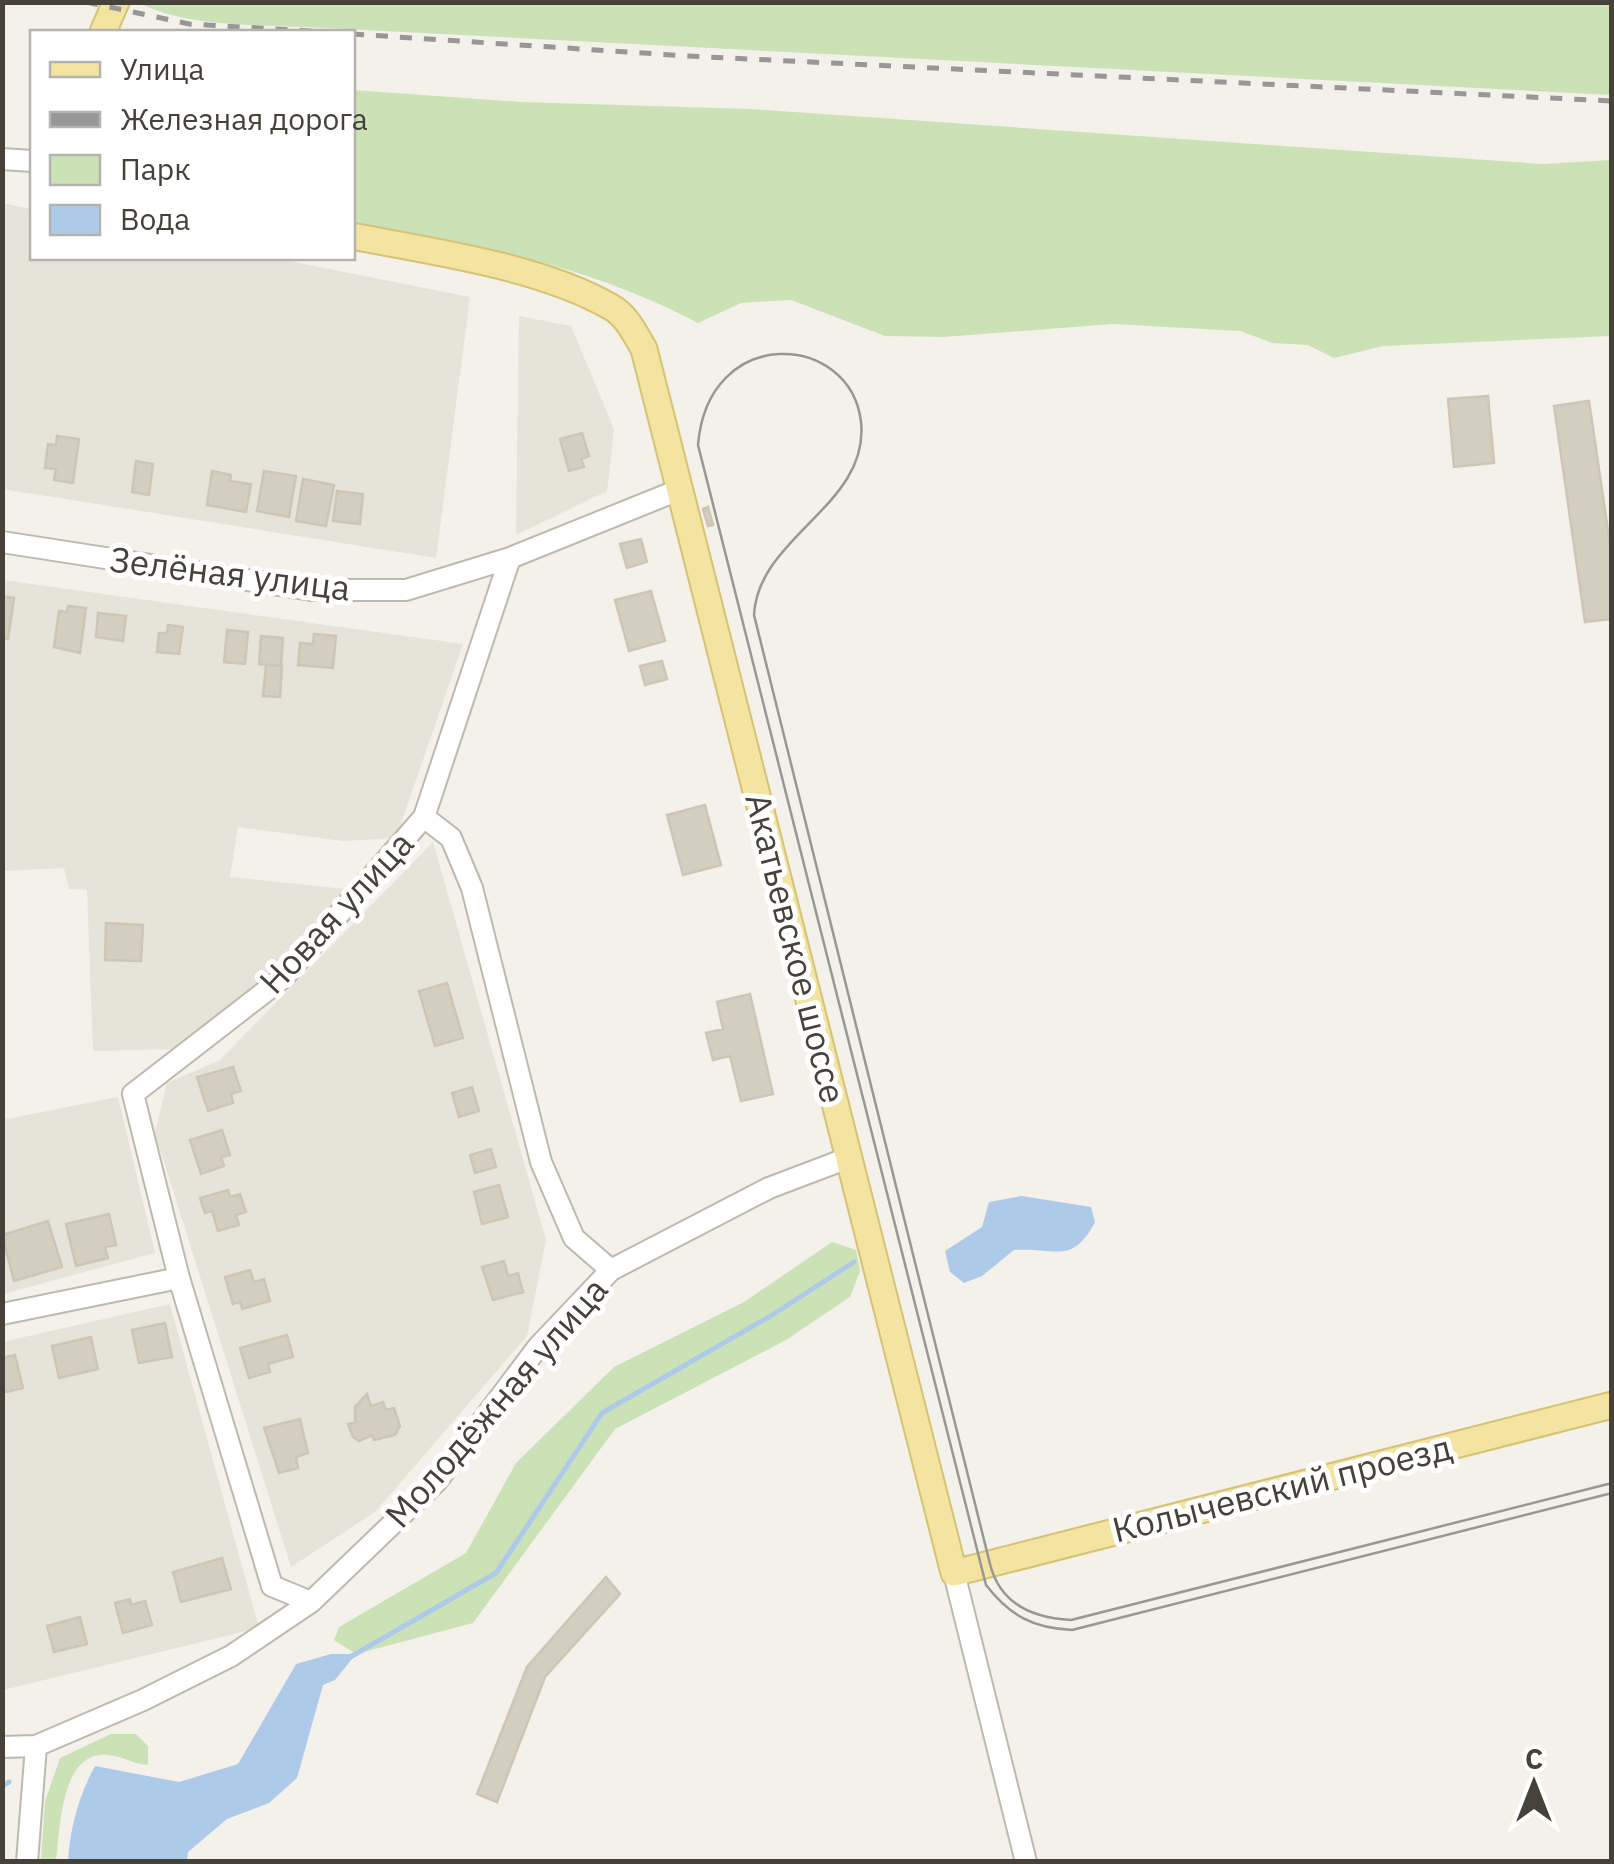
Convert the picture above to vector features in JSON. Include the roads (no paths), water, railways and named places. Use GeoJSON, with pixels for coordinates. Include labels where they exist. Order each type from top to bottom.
{"type":"FeatureCollection","features":[{"type":"Feature","properties":{"kind":"main road"},"geometry":{"type":"LineString","coordinates":[[104,30],[116,2]]}},
{"type":"Feature","properties":{"kind":"main road","name":"Акатьевское шоссе"},"geometry":{"type":"LineString","coordinates":[[355,237],[510,271],[614,308],[644,349],[954,1573]]}},
{"type":"Feature","properties":{"kind":"main road","name":"Колычевский проезд"},"geometry":{"type":"LineString","coordinates":[[954,1573],[1612,1405]]}},
{"type":"Feature","properties":{"kind":"street"},"geometry":{"type":"LineString","coordinates":[[2,158],[30,162]]}},
{"type":"Feature","properties":{"kind":"street","name":"Зелёная улица"},"geometry":{"type":"LineString","coordinates":[[2,542],[311,590],[406,590],[510,558],[681,489]]}},
{"type":"Feature","properties":{"kind":"street","name":"Новая улица"},"geometry":{"type":"LineString","coordinates":[[311,1602],[272,1586],[179,1278],[133,1094],[284,977],[424,817],[510,558]]}},
{"type":"Feature","properties":{"kind":"street"},"geometry":{"type":"LineString","coordinates":[[424,817],[451,838],[472,888],[541,1162],[574,1238],[611,1270]]}},
{"type":"Feature","properties":{"kind":"street","name":"Молодёжная улица"},"geometry":{"type":"LineString","coordinates":[[2,1747],[36,1746],[231,1656],[311,1602],[437,1481],[538,1347],[611,1270],[769,1188],[848,1158]]}},
{"type":"Feature","properties":{"kind":"street"},"geometry":{"type":"LineString","coordinates":[[2,1314],[179,1278]]}},
{"type":"Feature","properties":{"kind":"street","name":"Акатьевское шоссе"},"geometry":{"type":"LineString","coordinates":[[954,1573],[1026,1862]]}},
{"type":"Feature","properties":{"kind":"street"},"geometry":{"type":"LineString","coordinates":[[27,1862],[36,1746]]}},
{"type":"Feature","properties":{"kind":"water"},"geometry":{"type":"Polygon","coordinates":[[[1022,1196],[1091,1207],[1095,1222],[1087,1236],[1070,1249],[1014,1250],[982,1276],[964,1283],[950,1272],[945,1251],[982,1227],[989,1202],[1022,1196]]]}},
{"type":"Feature","properties":{"kind":"water"},"geometry":{"type":"Polygon","coordinates":[[[331,1654],[356,1654],[335,1680],[323,1685],[297,1778],[269,1803],[227,1819],[188,1852],[187,1861],[68,1861],[76,1812],[95,1766],[179,1782],[238,1764],[296,1664],[331,1654]]]}},
{"type":"Feature","properties":{"kind":"waterway"},"geometry":{"type":"LineString","coordinates":[[352,1656],[496,1573],[602,1413],[772,1315],[854,1262]]}},
{"type":"Feature","properties":{"kind":"waterway"},"geometry":{"type":"LineString","coordinates":[[2,1786],[9,1782]]}},
{"type":"Feature","properties":{"kind":"tram line"},"geometry":{"type":"LineString","coordinates":[[1612,1483],[1071,1620],[1031,1612],[1001,1589],[990,1564],[754,615],[760,587],[774,563],[849,476],[859,451],[861,422],[852,392],[833,370],[808,358],[779,354],[751,360],[726,377],[707,405],[698,445],[986,1585],[1023,1618],[1072,1630],[1612,1493]]}},
{"type":"Feature","properties":{"kind":"railway"},"geometry":{"type":"LineString","coordinates":[[86,2],[189,24],[293,30]]}},
{"type":"Feature","properties":{"kind":"railway"},"geometry":{"type":"LineString","coordinates":[[355,34],[688,56],[1612,101]]}}]}
